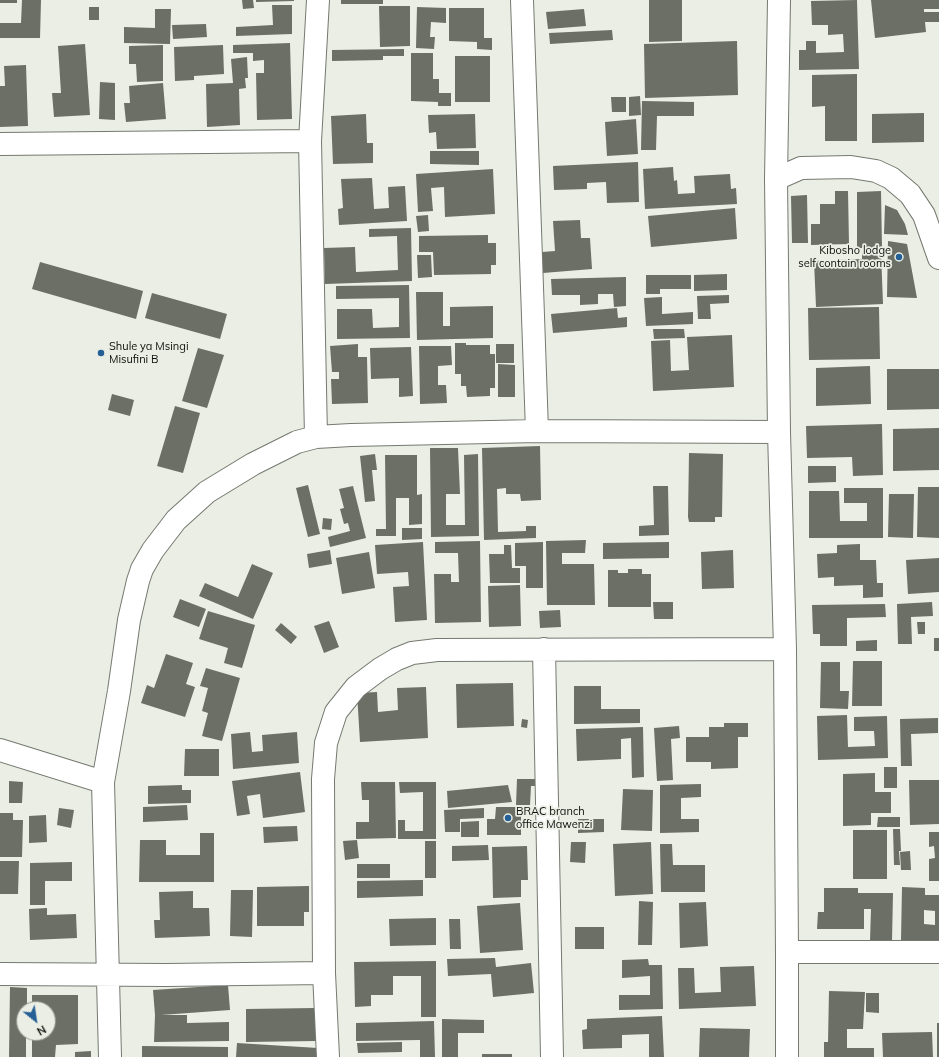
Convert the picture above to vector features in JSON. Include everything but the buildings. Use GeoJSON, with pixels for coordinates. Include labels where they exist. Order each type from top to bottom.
{"type":"FeatureCollection","features":[{"type":"Feature","properties":{"kind":"street"},"geometry":{"type":"LineString","coordinates":[[316,437],[310,141],[318,0]]}},
{"type":"Feature","properties":{"kind":"street"},"geometry":{"type":"LineString","coordinates":[[522,0],[538,431]]}},
{"type":"Feature","properties":{"kind":"street"},"geometry":{"type":"LineString","coordinates":[[779,0],[776,179],[779,432],[786,649],[787,1057]]}},
{"type":"Feature","properties":{"kind":"street"},"geometry":{"type":"LineString","coordinates":[[0,144],[310,141]]}},
{"type":"Feature","properties":{"kind":"street"},"geometry":{"type":"LineString","coordinates":[[776,179],[801,168],[851,167],[876,172],[891,178],[910,194],[924,215],[939,258]]}},
{"type":"Feature","properties":{"kind":"street"},"geometry":{"type":"LineString","coordinates":[[110,1057],[103,782],[119,691],[129,620],[140,575],[152,550],[176,520],[207,492],[253,464],[297,442],[316,437],[538,431],[779,432]]}},
{"type":"Feature","properties":{"kind":"street"},"geometry":{"type":"LineString","coordinates":[[544,649],[552,1057]]}},
{"type":"Feature","properties":{"kind":"street"},"geometry":{"type":"LineString","coordinates":[[328,1057],[324,973],[323,779],[326,743],[336,712],[356,687],[391,662],[412,654],[437,650],[786,649]]}},
{"type":"Feature","properties":{"kind":"street"},"geometry":{"type":"LineString","coordinates":[[0,750],[103,782]]}},
{"type":"Feature","properties":{"kind":"street"},"geometry":{"type":"LineString","coordinates":[[787,952],[939,952]]}},
{"type":"Feature","properties":{"kind":"street"},"geometry":{"type":"LineString","coordinates":[[0,974],[166,976],[324,973]]}},
{"type":"Feature","properties":{"kind":"place","name":"Kibosho lodge self contain rooms"},"geometry":{"type":"Point","coordinates":[899,257]}},
{"type":"Feature","properties":{"kind":"place","name":"Shule ya Msingi Misufini B"},"geometry":{"type":"Point","coordinates":[101,353]}},
{"type":"Feature","properties":{"kind":"place","name":"BRAC branch office Mawenzi"},"geometry":{"type":"Point","coordinates":[508,818]}}]}
